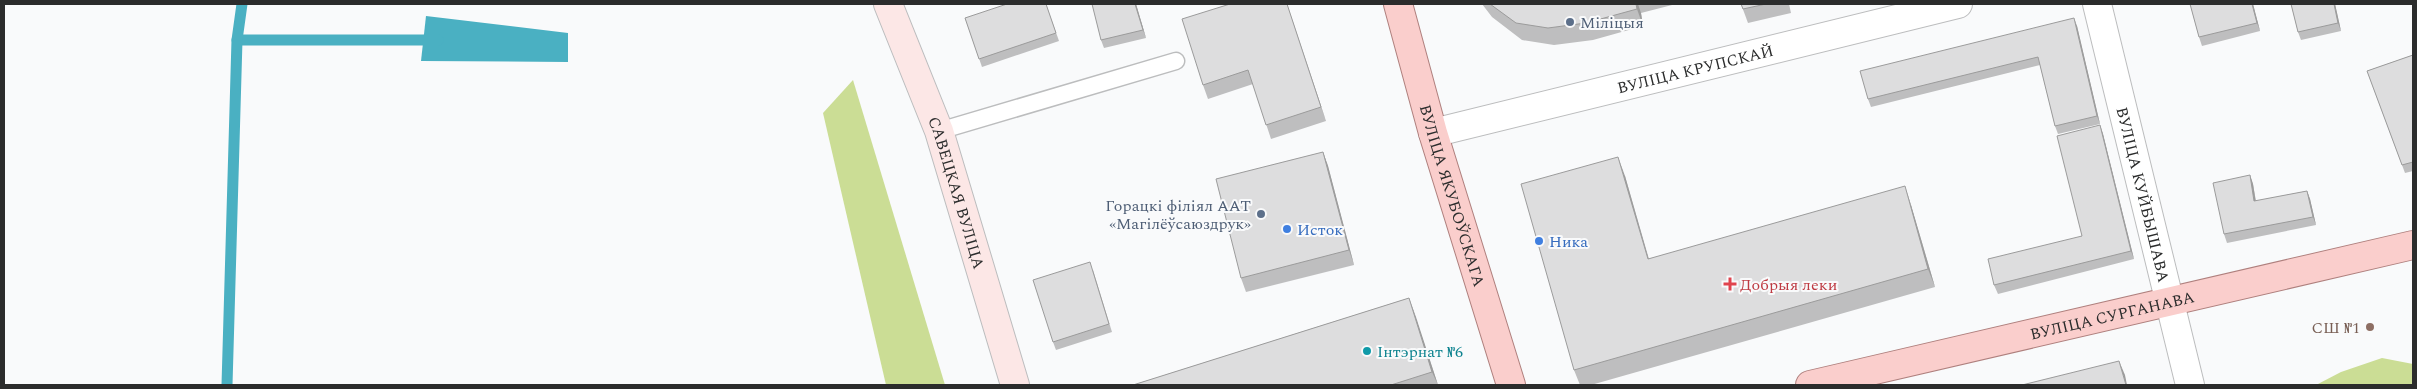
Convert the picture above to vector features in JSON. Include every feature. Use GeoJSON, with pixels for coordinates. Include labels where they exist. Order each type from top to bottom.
{"type":"FeatureCollection","features":[{"type":"Feature","properties":{"kind":"main road","name":"САВЕЦКАЯ ВУЛІЦА"},"geometry":{"type":"LineString","coordinates":[[888,4],[939,131],[1016,385]]}},
{"type":"Feature","properties":{"kind":"main road","name":"ВУЛІЦА ЯКУБОЎСКАГА"},"geometry":{"type":"LineString","coordinates":[[1398,4],[1434,133],[1511,385]]}},
{"type":"Feature","properties":{"kind":"main road","name":"ВУЛІЦА СУРГАНАВА"},"geometry":{"type":"LineString","coordinates":[[1810,385],[2413,245]]}},
{"type":"Feature","properties":{"kind":"street","name":"ВУЛІЦА КРУПСКАЙ"},"geometry":{"type":"LineString","coordinates":[[1434,133],[1958,4]]}},
{"type":"Feature","properties":{"kind":"street","name":"ВУЛІЦА КУЙБЫШАВА"},"geometry":{"type":"LineString","coordinates":[[2098,4],[2190,385]]}},
{"type":"Feature","properties":{"kind":"lane"},"geometry":{"type":"LineString","coordinates":[[939,131],[1176,61]]}},
{"type":"Feature","properties":{"kind":"green space"},"geometry":{"type":"Polygon","coordinates":[[[853,80],[945,385],[886,385],[823,113],[853,80]]]}},
{"type":"Feature","properties":{"kind":"green space"},"geometry":{"type":"Polygon","coordinates":[[[2382,358],[2413,364],[2413,385],[2316,385],[2341,372],[2382,358]]]}},
{"type":"Feature","properties":{"kind":"water"},"geometry":{"type":"Polygon","coordinates":[[[426,16],[568,33],[568,62],[421,61],[426,16]]]}},
{"type":"Feature","properties":{"kind":"building"},"geometry":{"type":"Polygon","coordinates":[[[1007,4],[1046,4],[1056,33],[979,59],[965,18],[1007,4]]]}},
{"type":"Feature","properties":{"kind":"building"},"geometry":{"type":"Polygon","coordinates":[[[1092,4],[1135,4],[1143,30],[1101,40],[1092,4]]]}},
{"type":"Feature","properties":{"kind":"building"},"geometry":{"type":"Polygon","coordinates":[[[1230,4],[1287,4],[1321,107],[1266,125],[1248,70],[1203,85],[1182,19],[1230,4]]]}},
{"type":"Feature","properties":{"kind":"building"},"geometry":{"type":"Polygon","coordinates":[[[1490,4],[1636,4],[1637,9],[1586,23],[1548,28],[1516,23],[1490,4]]]}},
{"type":"Feature","properties":{"kind":"building"},"geometry":{"type":"Polygon","coordinates":[[[1741,4],[1766,4],[1743,9],[1741,4]]]}},
{"type":"Feature","properties":{"kind":"building"},"geometry":{"type":"Polygon","coordinates":[[[2190,4],[2252,4],[2257,23],[2199,37],[2190,4]]]}},
{"type":"Feature","properties":{"kind":"building"},"geometry":{"type":"Polygon","coordinates":[[[2291,4],[2334,4],[2338,23],[2298,32],[2291,4]]]}},
{"type":"Feature","properties":{"kind":"building"},"geometry":{"type":"Polygon","coordinates":[[[2074,18],[2097,116],[2055,126],[2038,57],[1868,99],[1860,71],[2074,18]]]}},
{"type":"Feature","properties":{"kind":"building"},"geometry":{"type":"Polygon","coordinates":[[[2413,55],[2413,162],[2402,165],[2367,71],[2413,55]]]}},
{"type":"Feature","properties":{"kind":"building"},"geometry":{"type":"Polygon","coordinates":[[[2100,125],[2131,251],[1994,285],[1988,259],[2082,236],[2057,136],[2100,125]]]}},
{"type":"Feature","properties":{"kind":"building","name":"Исток"},"geometry":{"type":"Polygon","coordinates":[[[1323,152],[1349,250],[1241,278],[1216,179],[1323,152]]]}},
{"type":"Feature","properties":{"kind":"building"},"geometry":{"type":"Polygon","coordinates":[[[1618,157],[1648,259],[1905,186],[1928,269],[1574,370],[1521,184],[1618,157]]]}},
{"type":"Feature","properties":{"kind":"building"},"geometry":{"type":"Polygon","coordinates":[[[2250,175],[2254,201],[2307,191],[2313,217],[2224,234],[2213,183],[2250,175]]]}},
{"type":"Feature","properties":{"kind":"building"},"geometry":{"type":"Polygon","coordinates":[[[1090,262],[1109,324],[1053,342],[1033,280],[1090,262]]]}},
{"type":"Feature","properties":{"kind":"building"},"geometry":{"type":"Polygon","coordinates":[[[1409,298],[1432,372],[1391,385],[1133,385],[1409,298]]]}},
{"type":"Feature","properties":{"kind":"building"},"geometry":{"type":"Polygon","coordinates":[[[2119,361],[2126,385],[2022,385],[2119,361]]]}},
{"type":"Feature","properties":{"kind":"waterway"},"geometry":{"type":"LineString","coordinates":[[227,385],[237,40],[242,4]]}},
{"type":"Feature","properties":{"kind":"waterway"},"geometry":{"type":"LineString","coordinates":[[237,40],[438,40]]}},
{"type":"Feature","properties":{"kind":"place","name":"Міліцыя"},"geometry":{"type":"Point","coordinates":[1570,22]}},
{"type":"Feature","properties":{"kind":"place","name":"Горацкі філіял ААТ «Магілёўсаюздрук»"},"geometry":{"type":"Point","coordinates":[1261,214]}},
{"type":"Feature","properties":{"kind":"place","name":"Исток"},"geometry":{"type":"Point","coordinates":[1287,229]}},
{"type":"Feature","properties":{"kind":"place","name":"Ника"},"geometry":{"type":"Point","coordinates":[1539,241]}},
{"type":"Feature","properties":{"kind":"place","name":"Добрыя леки"},"geometry":{"type":"Point","coordinates":[1730,284]}},
{"type":"Feature","properties":{"kind":"place","name":"СШ №1"},"geometry":{"type":"Point","coordinates":[2370,327]}},
{"type":"Feature","properties":{"kind":"place","name":"Інтэрнат №6"},"geometry":{"type":"Point","coordinates":[1367,351]}}]}
